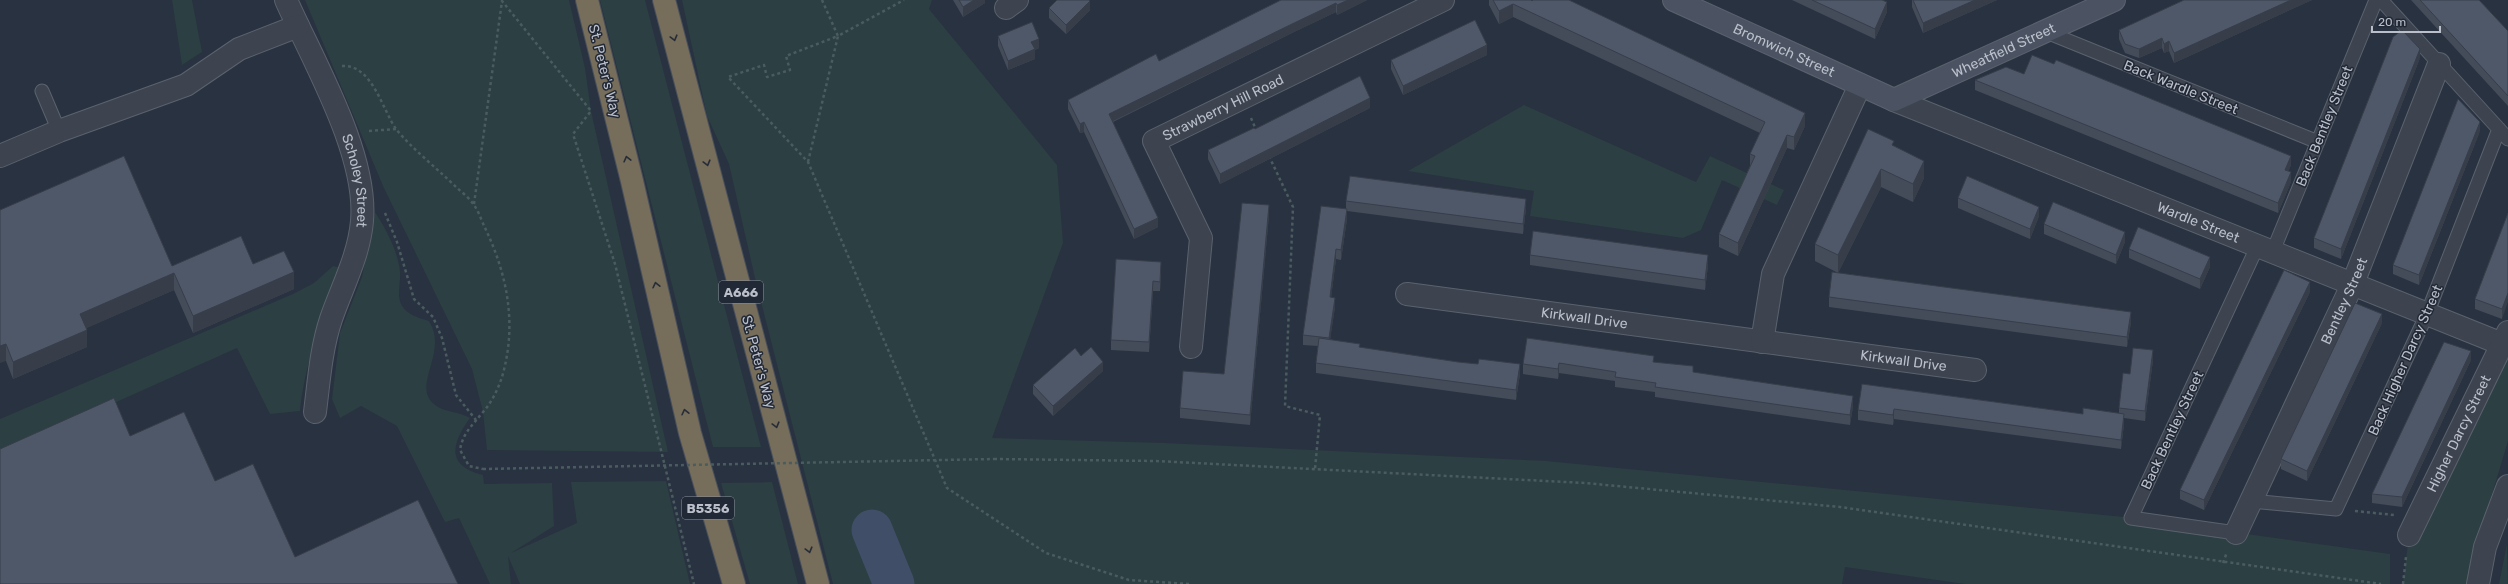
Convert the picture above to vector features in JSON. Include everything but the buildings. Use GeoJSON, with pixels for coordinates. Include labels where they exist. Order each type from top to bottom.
{"type":"FeatureCollection","features":[{"type":"Feature","properties":{"kind":"highway","name":"St. Peter's Way"},"geometry":{"type":"LineString","coordinates":[[587,0],[634,189],[690,433],[734,584]]}},
{"type":"Feature","properties":{"kind":"highway","name":"St. Peter's Way"},"geometry":{"type":"LineString","coordinates":[[664,0],[818,584]]}},
{"type":"Feature","properties":{"kind":"highway","name":"B5356"},"geometry":{"type":"LineString","coordinates":[[690,433],[726,584]]}},
{"type":"Feature","properties":{"kind":"street","name":"Scholey Street"},"geometry":{"type":"LineString","coordinates":[[286,0],[347,133],[361,179],[362,221],[352,266],[331,319],[320,360],[316,412]]}},
{"type":"Feature","properties":{"kind":"street","name":"Strawberry Hill Road"},"geometry":{"type":"LineString","coordinates":[[1191,347],[1201,238],[1154,141],[1242,100],[1443,0]]}},
{"type":"Feature","properties":{"kind":"street","name":"Bromwich Street"},"geometry":{"type":"LineString","coordinates":[[1674,0],[1894,100]]}},
{"type":"Feature","properties":{"kind":"street","name":"Wheatfield Street"},"geometry":{"type":"LineString","coordinates":[[1894,100],[2114,0]]}},
{"type":"Feature","properties":{"kind":"street"},"geometry":{"type":"LineString","coordinates":[[0,156],[59,131],[186,85],[240,49],[298,26]]}},
{"type":"Feature","properties":{"kind":"street","name":"Bentley Street"},"geometry":{"type":"LineString","coordinates":[[2236,533],[2353,283],[2439,64]]}},
{"type":"Feature","properties":{"kind":"street"},"geometry":{"type":"LineString","coordinates":[[1762,342],[1773,274],[1860,85]]}},
{"type":"Feature","properties":{"kind":"street","name":"Wardle Street"},"geometry":{"type":"LineString","coordinates":[[1894,100],[2427,314],[2505,338]]}},
{"type":"Feature","properties":{"kind":"street","name":"Kirkwall Drive"},"geometry":{"type":"LineString","coordinates":[[1407,294],[1975,370]]}},
{"type":"Feature","properties":{"kind":"street","name":"Higher Darcy Street"},"geometry":{"type":"LineString","coordinates":[[2413,526],[2505,338]]}},
{"type":"Feature","properties":{"kind":"street"},"geometry":{"type":"LineString","coordinates":[[2478,584],[2485,547],[2508,486]]}},
{"type":"Feature","properties":{"kind":"lane","name":"Back Bentley Street"},"geometry":{"type":"LineString","coordinates":[[2236,533],[2131,518],[2318,142],[2376,0]]}},
{"type":"Feature","properties":{"kind":"lane"},"geometry":{"type":"LineString","coordinates":[[2381,0],[2508,139]]}},
{"type":"Feature","properties":{"kind":"lane","name":"Back Wardle Street"},"geometry":{"type":"LineString","coordinates":[[2044,31],[2318,142]]}},
{"type":"Feature","properties":{"kind":"lane"},"geometry":{"type":"LineString","coordinates":[[42,91],[59,131]]}},
{"type":"Feature","properties":{"kind":"lane","name":"Back Higher Darcy Street"},"geometry":{"type":"LineString","coordinates":[[2336,509],[2427,314],[2499,129]]}},
{"type":"Feature","properties":{"kind":"lane"},"geometry":{"type":"LineString","coordinates":[[2251,501],[2336,509]]}},
{"type":"Feature","properties":{"kind":"path"},"geometry":{"type":"LineString","coordinates":[[808,162],[838,36],[822,0]]}},
{"type":"Feature","properties":{"kind":"path"},"geometry":{"type":"LineString","coordinates":[[904,0],[838,36],[786,56],[790,70],[767,77],[764,65],[728,77],[808,162],[947,488],[1046,553],[1129,580],[1189,584]]}},
{"type":"Feature","properties":{"kind":"path"},"geometry":{"type":"LineString","coordinates":[[474,204],[502,1],[591,111],[573,134],[614,264],[694,584]]}},
{"type":"Feature","properties":{"kind":"path"},"geometry":{"type":"LineString","coordinates":[[319,74],[337,67],[349,66],[358,69],[368,78],[396,129],[474,204],[497,253],[507,284],[509,309],[502,377],[488,405],[462,438],[460,450],[469,466],[483,469],[994,459],[1156,461],[1585,483],[1840,507],[2381,584]]}},
{"type":"Feature","properties":{"kind":"path"},"geometry":{"type":"LineString","coordinates":[[1242,100],[1259,136]]}},
{"type":"Feature","properties":{"kind":"path"},"geometry":{"type":"LineString","coordinates":[[347,133],[396,129]]}},
{"type":"Feature","properties":{"kind":"path"},"geometry":{"type":"LineString","coordinates":[[1266,150],[1293,207],[1285,406],[1320,414],[1316,469]]}},
{"type":"Feature","properties":{"kind":"path"},"geometry":{"type":"LineString","coordinates":[[361,194],[386,215],[414,298],[433,317],[449,360],[456,395],[476,420]]}},
{"type":"Feature","properties":{"kind":"path"},"geometry":{"type":"LineString","coordinates":[[2336,509],[2413,526],[2403,584]]}},
{"type":"Feature","properties":{"kind":"shaded area"},"geometry":{"type":"Polygon","coordinates":[[[172,0],[192,0],[202,52],[182,65],[172,0]]]}},
{"type":"Feature","properties":{"kind":"shaded area"},"geometry":{"type":"Polygon","coordinates":[[[305,0],[569,0],[585,68],[591,111],[668,452],[487,450],[483,412],[472,369],[383,186],[305,0]]]}},
{"type":"Feature","properties":{"kind":"shaded area"},"geometry":{"type":"Polygon","coordinates":[[[600,0],[645,0],[761,447],[713,447],[600,0]]]}},
{"type":"Feature","properties":{"kind":"shaded area"},"geometry":{"type":"Polygon","coordinates":[[[682,0],[932,0],[929,9],[1057,165],[1063,243],[992,438],[1164,443],[1546,461],[2124,517],[2390,554],[2390,584],[1965,584],[1845,567],[1842,584],[833,584],[755,278],[729,164],[707,116],[682,0]]]}},
{"type":"Feature","properties":{"kind":"shaded area"},"geometry":{"type":"Polygon","coordinates":[[[1524,105],[1696,182],[1710,156],[1784,190],[1777,205],[1722,180],[1701,230],[1683,238],[1530,216],[1534,191],[1408,171],[1524,105]]]}},
{"type":"Feature","properties":{"kind":"shaded area"},"geometry":{"type":"Polygon","coordinates":[[[375,212],[387,233],[397,256],[400,272],[400,302],[404,309],[411,314],[429,321],[434,333],[435,344],[426,387],[428,396],[438,407],[470,418],[459,436],[456,445],[457,460],[462,466],[483,475],[484,484],[552,483],[554,526],[511,553],[577,523],[571,482],[666,481],[690,584],[520,584],[508,556],[511,584],[490,584],[459,518],[445,522],[397,426],[361,406],[340,418],[332,399],[340,333],[362,277],[375,212]]]}},
{"type":"Feature","properties":{"kind":"shaded area"},"geometry":{"type":"Polygon","coordinates":[[[333,266],[342,268],[316,338],[306,374],[300,411],[270,414],[237,348],[0,454],[0,419],[293,294],[314,283],[333,266]]]}},
{"type":"Feature","properties":{"kind":"shaded area"},"geometry":{"type":"Polygon","coordinates":[[[2502,356],[2508,358],[2508,441],[2478,541],[2468,584],[2403,584],[2409,535],[2502,356]]]}},
{"type":"Feature","properties":{"kind":"shaded area"},"geometry":{"type":"Polygon","coordinates":[[[772,482],[798,584],[750,584],[721,483],[772,482]]]}},
{"type":"Feature","properties":{"kind":"shaded area"},"geometry":{"type":"Polygon","coordinates":[[[2507,544],[2508,584],[2499,584],[2507,544]]]}},
{"type":"Feature","properties":{"kind":"waterway"},"geometry":{"type":"LineString","coordinates":[[872,530],[894,584]]}}]}
